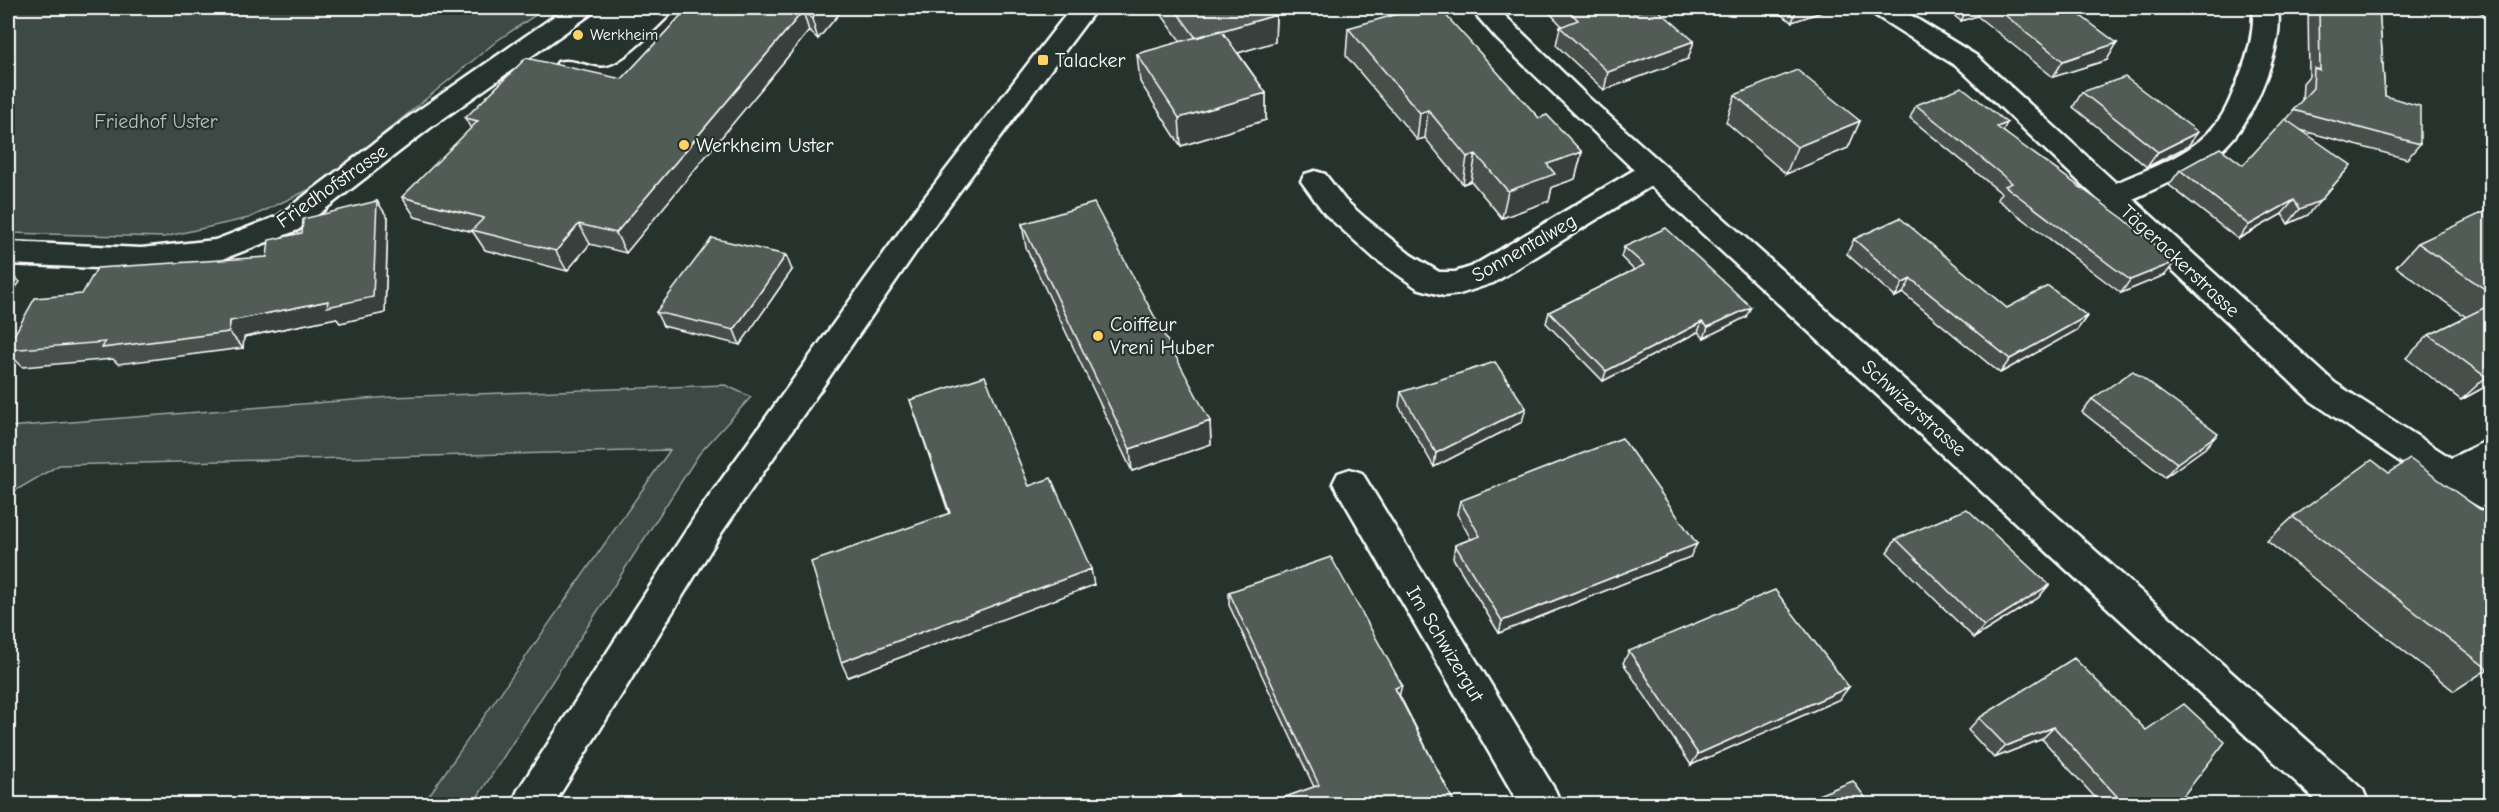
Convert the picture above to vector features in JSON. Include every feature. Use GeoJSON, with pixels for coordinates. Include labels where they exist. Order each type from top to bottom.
{"type":"FeatureCollection","features":[{"type":"Feature","properties":{"kind":"street","name":"Friedhofstrasse"},"geometry":{"type":"LineString","coordinates":[[8,253],[141,259],[218,250],[288,223],[420,122],[582,8]]}},
{"type":"Feature","properties":{"kind":"street"},"geometry":{"type":"LineString","coordinates":[[513,56],[607,77],[631,67],[695,8]]}},
{"type":"Feature","properties":{"kind":"street"},"geometry":{"type":"LineString","coordinates":[[532,804],[710,522],[928,213],[1084,8]]}},
{"type":"Feature","properties":{"kind":"street","name":"Schwizerstrasse"},"geometry":{"type":"LineString","coordinates":[[1483,8],[1539,66],[1653,172],[2349,804]]}},
{"type":"Feature","properties":{"kind":"street","name":"Tägerackerstrasse"},"geometry":{"type":"LineString","coordinates":[[1882,8],[1968,62],[2323,392],[2374,427],[2492,497]]}},
{"type":"Feature","properties":{"kind":"street"},"geometry":{"type":"LineString","coordinates":[[2111,197],[2190,159],[2219,139],[2235,115],[2257,69],[2267,26],[2266,8]]}},
{"type":"Feature","properties":{"kind":"street","name":"Sonnentalweg"},"geometry":{"type":"LineString","coordinates":[[1315,181],[1345,217],[1409,268],[1426,280],[1448,285],[1482,275],[1653,172]]}},
{"type":"Feature","properties":{"kind":"street"},"geometry":{"type":"LineString","coordinates":[[2451,474],[2492,452]]}},
{"type":"Feature","properties":{"kind":"street","name":"Im Schwizergut"},"geometry":{"type":"LineString","coordinates":[[1350,483],[1541,804]]}},
{"type":"Feature","properties":{"kind":"green space","name":"Friedhof Uster"},"geometry":{"type":"Polygon","coordinates":[[[8,8],[546,8],[498,40],[323,183],[249,218],[164,237],[8,233],[8,8]]]}},
{"type":"Feature","properties":{"kind":"green space"},"geometry":{"type":"Polygon","coordinates":[[[725,385],[751,397],[699,454],[473,804],[423,804],[670,450],[59,465],[8,495],[8,427],[391,397],[725,385]]]}},
{"type":"Feature","properties":{"kind":"building","name":"Werkheim Uster"},"geometry":{"type":"Polygon","coordinates":[[[688,8],[822,8],[812,19],[803,11],[616,233],[579,224],[556,251],[472,230],[484,218],[402,197],[478,121],[465,118],[526,58],[622,79],[688,8]]]}},
{"type":"Feature","properties":{"kind":"building"},"geometry":{"type":"Polygon","coordinates":[[[1174,8],[1270,8],[1276,15],[1196,38],[1174,8]]]}},
{"type":"Feature","properties":{"kind":"building"},"geometry":{"type":"Polygon","coordinates":[[[1426,8],[1432,14],[1442,11],[1539,118],[1547,115],[1582,152],[1547,164],[1555,174],[1508,191],[1476,154],[1467,157],[1428,110],[1420,113],[1348,28],[1426,8]]]}},
{"type":"Feature","properties":{"kind":"building"},"geometry":{"type":"Polygon","coordinates":[[[1566,8],[1628,8],[1634,13],[1656,8],[1694,41],[1608,72],[1560,27],[1578,20],[1566,8]]]}},
{"type":"Feature","properties":{"kind":"building"},"geometry":{"type":"Polygon","coordinates":[[[1996,8],[2070,8],[2117,43],[2063,61],[1996,8]]]}},
{"type":"Feature","properties":{"kind":"building"},"geometry":{"type":"Polygon","coordinates":[[[2319,8],[2379,8],[2385,96],[2420,106],[2420,144],[2293,110],[2313,88],[2314,68],[2320,70],[2319,8]]]}},
{"type":"Feature","properties":{"kind":"building"},"geometry":{"type":"Polygon","coordinates":[[[1221,30],[1266,93],[1179,118],[1137,54],[1221,30]]]}},
{"type":"Feature","properties":{"kind":"building"},"geometry":{"type":"Polygon","coordinates":[[[1797,70],[1860,121],[1797,147],[1735,95],[1797,70]]]}},
{"type":"Feature","properties":{"kind":"building"},"geometry":{"type":"Polygon","coordinates":[[[2125,77],[2198,132],[2158,152],[2082,92],[2125,77]]]}},
{"type":"Feature","properties":{"kind":"building"},"geometry":{"type":"Polygon","coordinates":[[[1962,87],[2007,123],[1997,127],[2124,219],[2175,262],[2130,280],[2005,186],[2012,183],[1916,105],[1962,87]]]}},
{"type":"Feature","properties":{"kind":"building"},"geometry":{"type":"Polygon","coordinates":[[[2285,119],[2351,165],[2320,201],[2300,209],[2294,200],[2249,225],[2180,170],[2220,148],[2243,165],[2285,119]]]}},
{"type":"Feature","properties":{"kind":"building"},"geometry":{"type":"Polygon","coordinates":[[[377,201],[373,297],[327,307],[328,301],[230,321],[229,332],[102,348],[105,342],[8,350],[8,346],[35,298],[82,294],[97,268],[267,257],[269,240],[302,233],[303,219],[377,201]]]}},
{"type":"Feature","properties":{"kind":"building"},"geometry":{"type":"Polygon","coordinates":[[[1094,203],[1210,421],[1130,449],[1022,224],[1094,203]]]}},
{"type":"Feature","properties":{"kind":"building"},"geometry":{"type":"Polygon","coordinates":[[[2488,210],[2492,212],[2492,294],[2418,243],[2488,210]]]}},
{"type":"Feature","properties":{"kind":"building"},"geometry":{"type":"Polygon","coordinates":[[[1900,218],[2007,308],[2048,286],[2087,316],[2010,359],[1911,279],[1903,283],[1854,239],[1900,218]]]}},
{"type":"Feature","properties":{"kind":"building"},"geometry":{"type":"Polygon","coordinates":[[[1666,228],[1751,307],[1708,327],[1702,322],[1606,371],[1549,312],[1644,265],[1624,247],[1666,228]]]}},
{"type":"Feature","properties":{"kind":"building"},"geometry":{"type":"Polygon","coordinates":[[[712,238],[786,255],[734,330],[656,312],[712,238]]]}},
{"type":"Feature","properties":{"kind":"building"},"geometry":{"type":"Polygon","coordinates":[[[2492,304],[2492,374],[2486,377],[2429,335],[2492,304]]]}},
{"type":"Feature","properties":{"kind":"building"},"geometry":{"type":"Polygon","coordinates":[[[1495,362],[1526,408],[1436,453],[1401,392],[1495,362]]]}},
{"type":"Feature","properties":{"kind":"building"},"geometry":{"type":"Polygon","coordinates":[[[2133,371],[2218,434],[2177,463],[2092,399],[2133,371]]]}},
{"type":"Feature","properties":{"kind":"building"},"geometry":{"type":"Polygon","coordinates":[[[985,376],[1029,486],[1051,478],[1091,569],[841,662],[811,562],[950,513],[910,400],[985,376]]]}},
{"type":"Feature","properties":{"kind":"building"},"geometry":{"type":"Polygon","coordinates":[[[1622,438],[1697,544],[1502,621],[1455,545],[1480,536],[1460,501],[1622,438]]]}},
{"type":"Feature","properties":{"kind":"building"},"geometry":{"type":"Polygon","coordinates":[[[2410,459],[2492,518],[2492,666],[2488,669],[2293,517],[2372,460],[2389,473],[2410,459]]]}},
{"type":"Feature","properties":{"kind":"building"},"geometry":{"type":"Polygon","coordinates":[[[1967,509],[2049,585],[1984,626],[1896,539],[1967,509]]]}},
{"type":"Feature","properties":{"kind":"building"},"geometry":{"type":"Polygon","coordinates":[[[1331,557],[1402,685],[1395,688],[1455,804],[1279,804],[1277,800],[1319,785],[1229,592],[1331,557]]]}},
{"type":"Feature","properties":{"kind":"building"},"geometry":{"type":"Polygon","coordinates":[[[1775,590],[1849,687],[1698,754],[1629,651],[1775,590]]]}},
{"type":"Feature","properties":{"kind":"building"},"geometry":{"type":"Polygon","coordinates":[[[2074,658],[2146,730],[2184,704],[2225,742],[2177,804],[2124,804],[2054,727],[2006,746],[1979,718],[2074,658]]]}},
{"type":"Feature","properties":{"kind":"building"},"geometry":{"type":"Polygon","coordinates":[[[1853,781],[1870,804],[1796,804],[1853,781]]]}},
{"type":"Feature","properties":{"kind":"building"},"geometry":{"type":"Polygon","coordinates":[[[1180,795],[1183,804],[1156,804],[1180,795]]]}},
{"type":"Feature","properties":{"kind":"place","name":"Werkheim"},"geometry":{"type":"Point","coordinates":[578,35]}},
{"type":"Feature","properties":{"kind":"place","name":"Talacker"},"geometry":{"type":"Point","coordinates":[1043,60]}},
{"type":"Feature","properties":{"kind":"place","name":"Werkheim Uster"},"geometry":{"type":"Point","coordinates":[684,145]}},
{"type":"Feature","properties":{"kind":"place","name":"Coiffeur Vreni Huber"},"geometry":{"type":"Point","coordinates":[1098,336]}}]}
